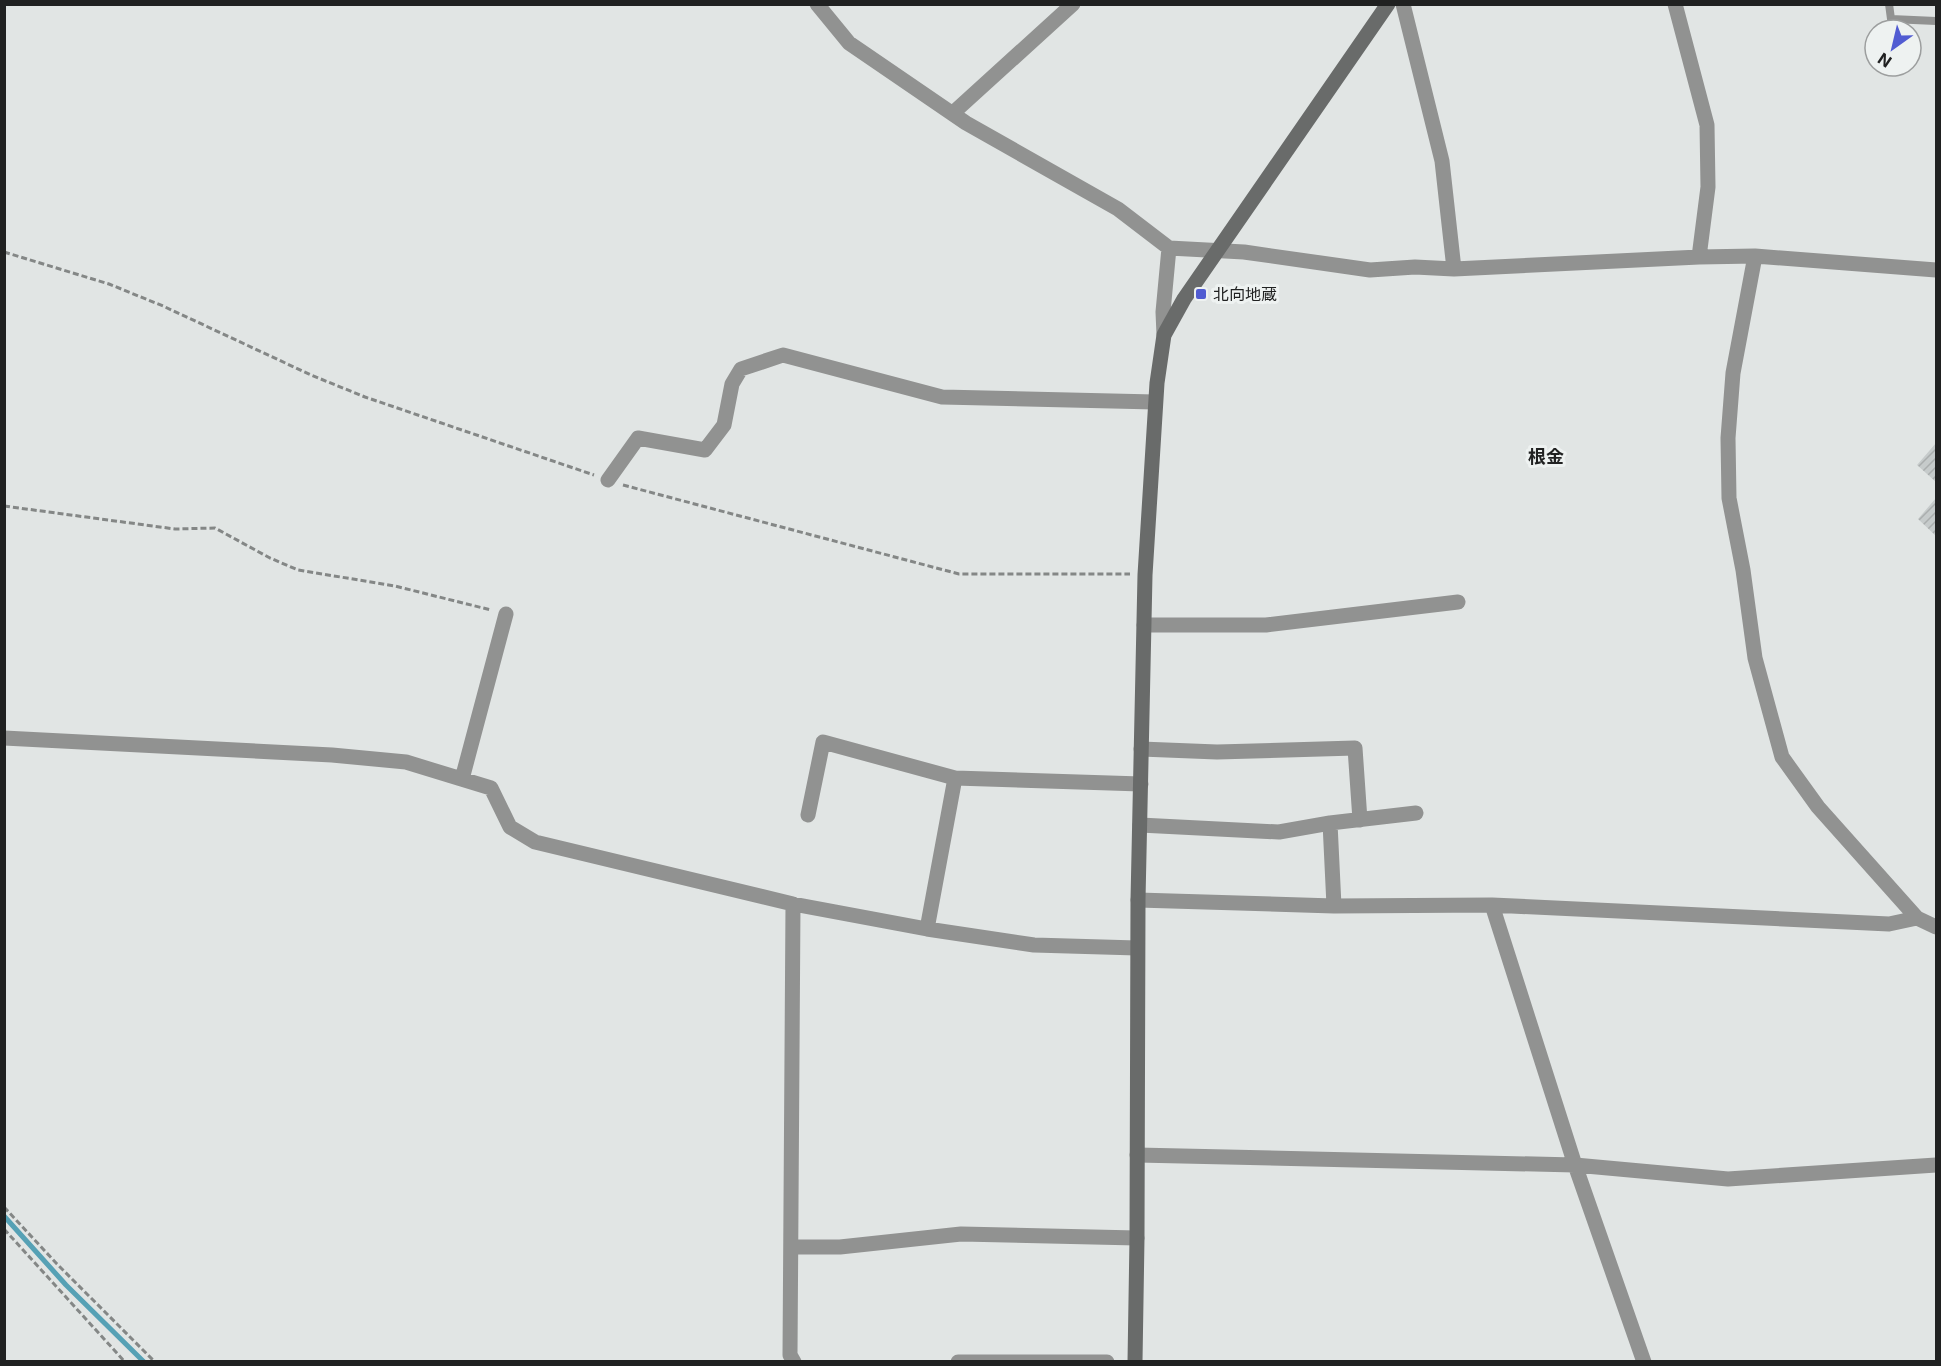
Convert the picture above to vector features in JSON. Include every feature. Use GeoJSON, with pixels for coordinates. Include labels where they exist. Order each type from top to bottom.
{"type":"FeatureCollection","features":[{"type":"Feature","properties":{"kind":"street"},"geometry":{"type":"LineString","coordinates":[[817,4],[849,43],[953,113],[1118,209],[1169,248],[1218,249],[1370,270],[1755,256],[1936,270]]}},
{"type":"Feature","properties":{"kind":"street"},"geometry":{"type":"LineString","coordinates":[[953,113],[1073,4]]}},
{"type":"Feature","properties":{"kind":"street"},"geometry":{"type":"LineString","coordinates":[[1164,335],[1184,299],[1388,4]]}},
{"type":"Feature","properties":{"kind":"street"},"geometry":{"type":"LineString","coordinates":[[1403,4],[1442,160],[1454,268]]}},
{"type":"Feature","properties":{"kind":"street"},"geometry":{"type":"LineString","coordinates":[[1675,4],[1707,125],[1708,187],[1699,257]]}},
{"type":"Feature","properties":{"kind":"street"},"geometry":{"type":"LineString","coordinates":[[1135,1362],[1137,948],[1145,574],[1155,402],[1164,335],[1163,312],[1169,248]]}},
{"type":"Feature","properties":{"kind":"street"},"geometry":{"type":"LineString","coordinates":[[1755,256],[1733,373],[1728,438],[1729,498],[1743,570],[1755,658],[1782,758],[1818,807],[1917,918],[1936,927]]}},
{"type":"Feature","properties":{"kind":"street"},"geometry":{"type":"LineString","coordinates":[[608,480],[638,438],[705,450],[724,425],[732,384],[741,369],[783,355],[942,397],[1155,402]]}},
{"type":"Feature","properties":{"kind":"street"},"geometry":{"type":"LineString","coordinates":[[1144,625],[1266,625],[1458,602]]}},
{"type":"Feature","properties":{"kind":"street"},"geometry":{"type":"LineString","coordinates":[[462,779],[506,614]]}},
{"type":"Feature","properties":{"kind":"street"},"geometry":{"type":"LineString","coordinates":[[4,738],[332,755],[406,762],[491,788],[510,827],[535,842],[793,904],[927,929],[1034,945],[1137,948]]}},
{"type":"Feature","properties":{"kind":"street"},"geometry":{"type":"LineString","coordinates":[[808,814],[823,742],[955,778],[1141,783]]}},
{"type":"Feature","properties":{"kind":"street"},"geometry":{"type":"LineString","coordinates":[[1141,749],[1217,752],[1355,748],[1360,820]]}},
{"type":"Feature","properties":{"kind":"street"},"geometry":{"type":"LineString","coordinates":[[927,929],[955,778]]}},
{"type":"Feature","properties":{"kind":"street"},"geometry":{"type":"LineString","coordinates":[[1140,825],[1279,832],[1330,823],[1416,813]]}},
{"type":"Feature","properties":{"kind":"street"},"geometry":{"type":"LineString","coordinates":[[1330,823],[1334,906]]}},
{"type":"Feature","properties":{"kind":"street"},"geometry":{"type":"LineString","coordinates":[[1138,900],[1334,906],[1492,905],[1889,924],[1917,918]]}},
{"type":"Feature","properties":{"kind":"street"},"geometry":{"type":"LineString","coordinates":[[793,904],[790,1355],[794,1362]]}},
{"type":"Feature","properties":{"kind":"street"},"geometry":{"type":"LineString","coordinates":[[1492,905],[1575,1165],[1644,1362]]}},
{"type":"Feature","properties":{"kind":"street"},"geometry":{"type":"LineString","coordinates":[[1137,1155],[1575,1165],[1728,1179],[1936,1165]]}},
{"type":"Feature","properties":{"kind":"street"},"geometry":{"type":"LineString","coordinates":[[791,1247],[840,1247],[961,1234],[1137,1238]]}},
{"type":"Feature","properties":{"kind":"street"},"geometry":{"type":"LineString","coordinates":[[958,1362],[1107,1362]]}},
{"type":"Feature","properties":{"kind":"lane"},"geometry":{"type":"LineString","coordinates":[[1888,4],[1891,19],[1936,21]]}},
{"type":"Feature","properties":{"kind":"path"},"geometry":{"type":"LineString","coordinates":[[4,252],[109,284],[365,397],[608,480],[959,574],[1145,574]]}},
{"type":"Feature","properties":{"kind":"path"},"geometry":{"type":"LineString","coordinates":[[4,506],[175,529],[215,528],[270,558],[298,570],[395,586],[506,614]]}},
{"type":"Feature","properties":{"kind":"path"},"geometry":{"type":"LineString","coordinates":[[4,1207],[57,1264],[155,1362]]}},
{"type":"Feature","properties":{"kind":"path"},"geometry":{"type":"LineString","coordinates":[[4,1229],[125,1362]]}},
{"type":"Feature","properties":{"kind":"building"},"geometry":{"type":"Polygon","coordinates":[[[1936,443],[1936,482],[1917,465],[1936,443]]]}},
{"type":"Feature","properties":{"kind":"building"},"geometry":{"type":"Polygon","coordinates":[[[1936,498],[1936,536],[1918,519],[1936,498]]]}},
{"type":"Feature","properties":{"kind":"waterway"},"geometry":{"type":"LineString","coordinates":[[4,1216],[66,1285],[144,1362]]}},
{"type":"Feature","properties":{"kind":"place","name":"北向地蔵"},"geometry":{"type":"Point","coordinates":[1201,294]}},
{"type":"Feature","properties":{"kind":"district","name":"根金"},"geometry":{"type":"Point","coordinates":[1546,457]}}]}
